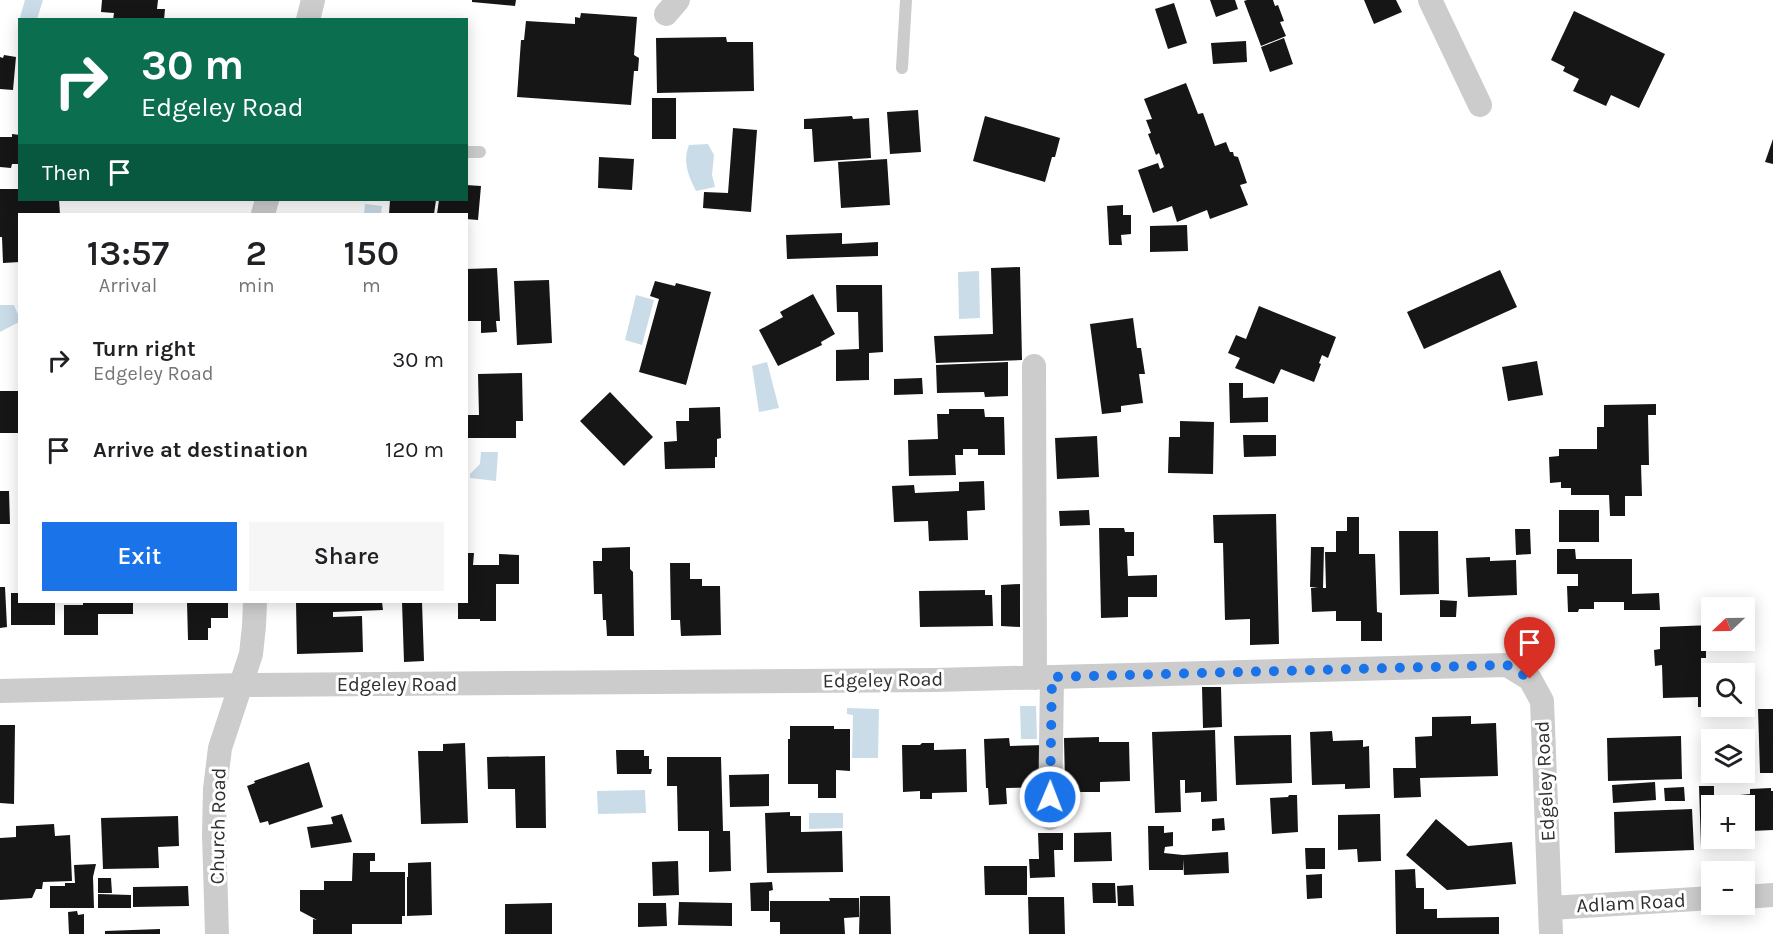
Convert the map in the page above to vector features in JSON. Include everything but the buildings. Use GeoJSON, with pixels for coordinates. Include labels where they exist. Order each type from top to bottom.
{"type":"FeatureCollection","features":[{"type":"Feature","properties":{"kind":"street"},"geometry":{"type":"LineString","coordinates":[[308,18],[313,0]]}},
{"type":"Feature","properties":{"kind":"street"},"geometry":{"type":"LineString","coordinates":[[1430,0],[1480,105]]}},
{"type":"Feature","properties":{"kind":"street"},"geometry":{"type":"LineString","coordinates":[[1034,366],[1043,677],[1050,818]]}},
{"type":"Feature","properties":{"kind":"street","name":"Church Road"},"geometry":{"type":"LineString","coordinates":[[217,934],[214,789],[220,748],[251,654],[255,603]]}},
{"type":"Feature","properties":{"kind":"street","name":"Edgeley Road"},"geometry":{"type":"LineString","coordinates":[[0,691],[242,685],[936,680],[1507,665],[1530,679],[1542,702],[1551,934]]}},
{"type":"Feature","properties":{"kind":"street"},"geometry":{"type":"LineString","coordinates":[[1755,896],[1773,895]]}},
{"type":"Feature","properties":{"kind":"street","name":"Adlam Road"},"geometry":{"type":"LineString","coordinates":[[1551,908],[1701,899]]}},
{"type":"Feature","properties":{"kind":"lane"},"geometry":{"type":"LineString","coordinates":[[902,68],[906,0]]}},
{"type":"Feature","properties":{"kind":"lane"},"geometry":{"type":"LineString","coordinates":[[468,152],[480,152]]}},
{"type":"Feature","properties":{"kind":"water"},"geometry":{"type":"Polygon","coordinates":[[[25,0],[43,0],[37,18],[20,18],[25,0]]]}},
{"type":"Feature","properties":{"kind":"water"},"geometry":{"type":"Polygon","coordinates":[[[708,144],[714,155],[712,175],[715,187],[696,191],[687,169],[687,151],[689,145],[708,144]]]}},
{"type":"Feature","properties":{"kind":"water"},"geometry":{"type":"Polygon","coordinates":[[[365,204],[382,206],[381,213],[364,213],[365,204]]]}},
{"type":"Feature","properties":{"kind":"water"},"geometry":{"type":"Polygon","coordinates":[[[979,271],[980,318],[959,319],[958,272],[979,271]]]}},
{"type":"Feature","properties":{"kind":"water"},"geometry":{"type":"Polygon","coordinates":[[[636,295],[654,300],[642,345],[625,340],[636,295]]]}},
{"type":"Feature","properties":{"kind":"water"},"geometry":{"type":"Polygon","coordinates":[[[0,305],[14,305],[18,323],[0,332],[0,305]]]}},
{"type":"Feature","properties":{"kind":"water"},"geometry":{"type":"Polygon","coordinates":[[[767,362],[779,408],[759,412],[752,366],[767,362]]]}},
{"type":"Feature","properties":{"kind":"water"},"geometry":{"type":"Polygon","coordinates":[[[481,452],[498,452],[496,481],[470,478],[470,474],[480,464],[481,452]]]}},
{"type":"Feature","properties":{"kind":"water"},"geometry":{"type":"Polygon","coordinates":[[[1020,706],[1036,706],[1037,739],[1021,739],[1020,706]]]}},
{"type":"Feature","properties":{"kind":"water"},"geometry":{"type":"Polygon","coordinates":[[[847,708],[879,709],[878,758],[852,758],[853,715],[847,714],[847,708]]]}},
{"type":"Feature","properties":{"kind":"water"},"geometry":{"type":"Polygon","coordinates":[[[645,790],[646,813],[598,814],[597,791],[645,790]]]}},
{"type":"Feature","properties":{"kind":"water"},"geometry":{"type":"Polygon","coordinates":[[[809,813],[843,813],[843,828],[809,829],[809,813]]]}},
{"type":"Feature","properties":{"kind":"route"},"geometry":{"type":"LineString","coordinates":[[1050,797],[1052,677],[1507,665],[1530,679]]}}]}
